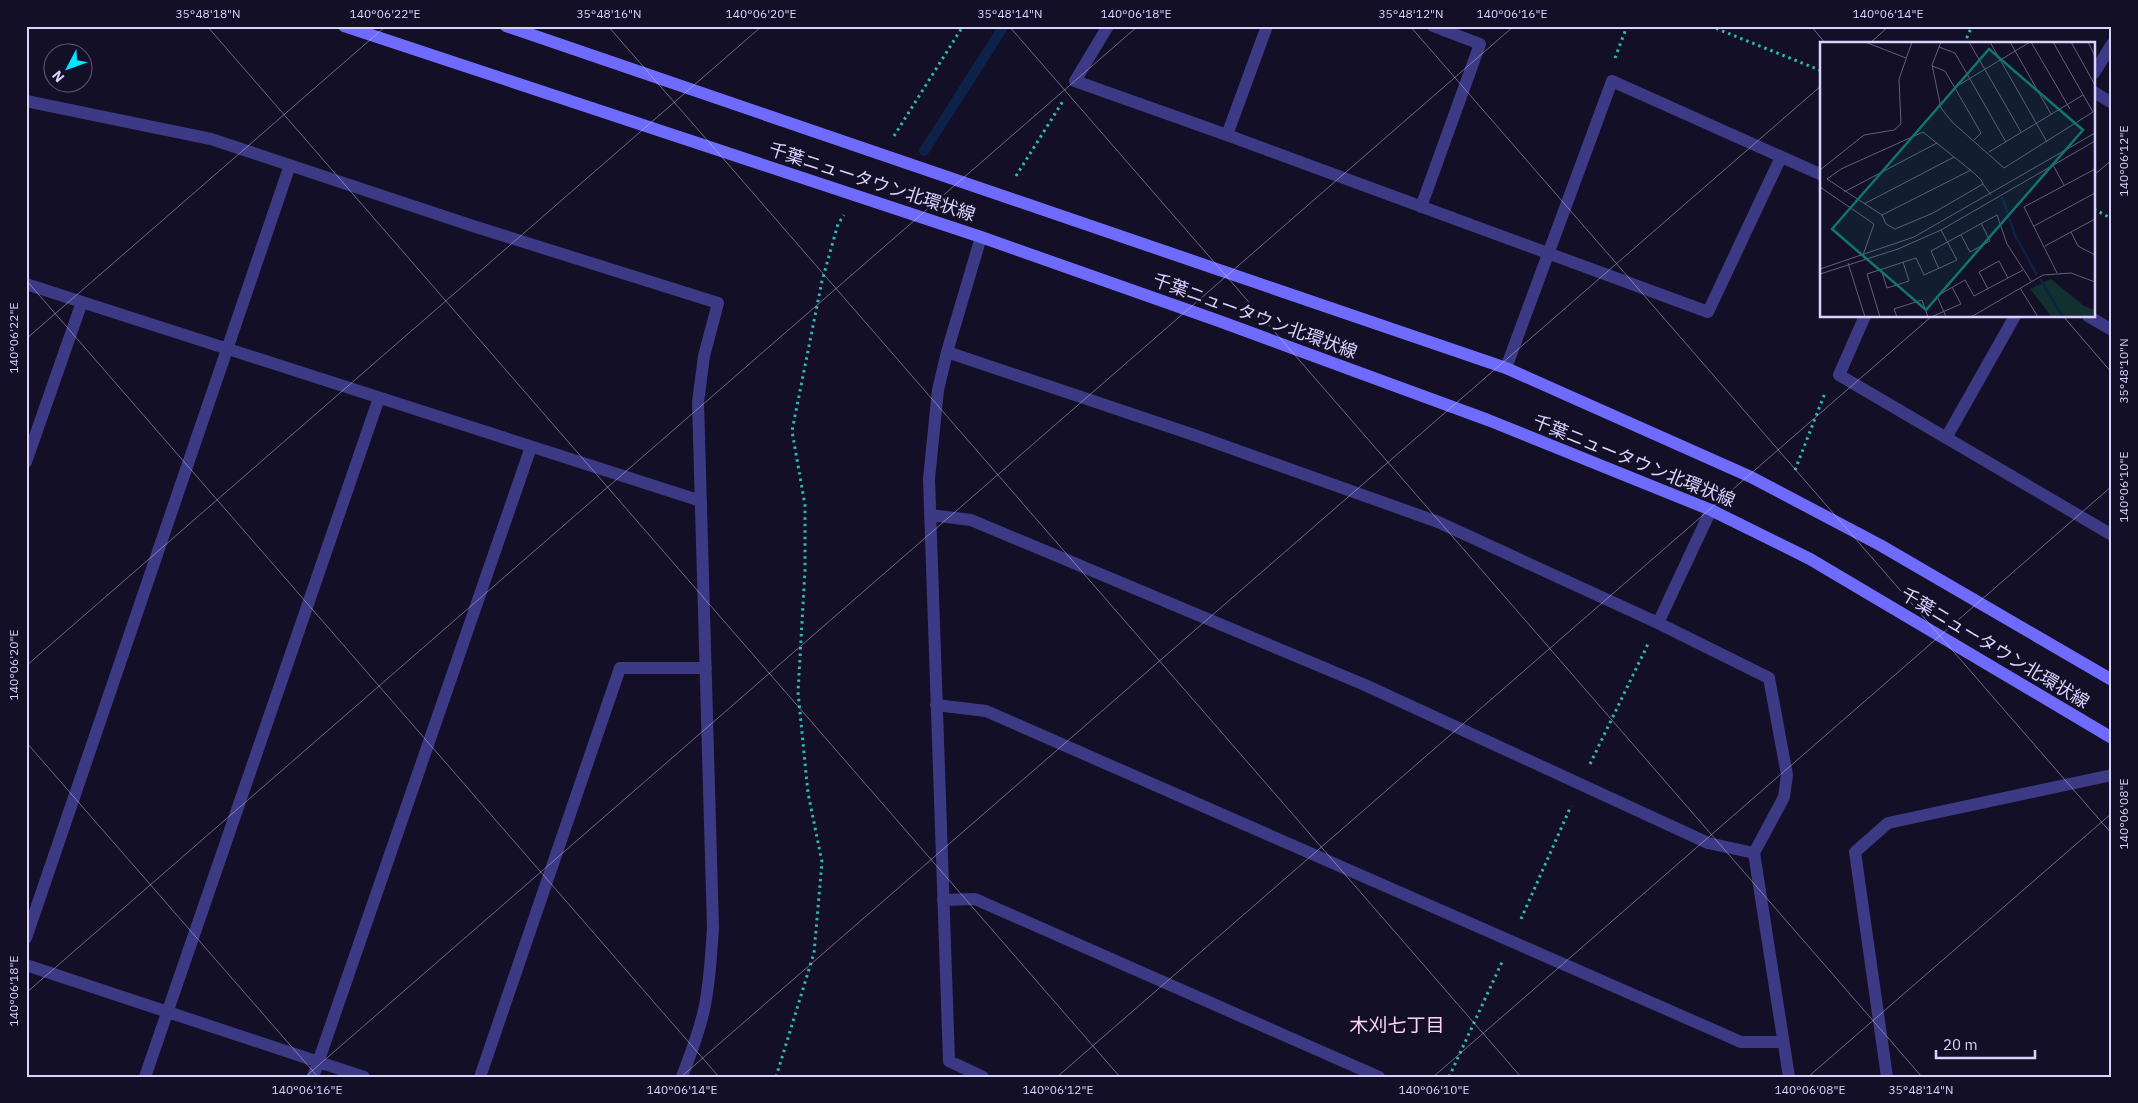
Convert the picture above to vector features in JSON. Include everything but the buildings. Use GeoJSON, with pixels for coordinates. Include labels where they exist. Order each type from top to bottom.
{"type":"FeatureCollection","features":[{"type":"Feature","properties":{"kind":"main road","name":"千葉ニュータウン北環状線"},"geometry":{"type":"LineString","coordinates":[[344,26],[982,237],[1370,376],[1497,424],[1711,510],[1810,559],[2112,738]]}},
{"type":"Feature","properties":{"kind":"main road","name":"千葉ニュータウン北環状線"},"geometry":{"type":"LineString","coordinates":[[506,26],[1004,197],[1412,334],[1506,368],[1751,477],[1880,545],[2112,680]]}},
{"type":"Feature","properties":{"kind":"street"},"geometry":{"type":"LineString","coordinates":[[1108,26],[1075,81],[1708,312],[1781,156]]}},
{"type":"Feature","properties":{"kind":"street"},"geometry":{"type":"LineString","coordinates":[[1227,135],[1267,26]]}},
{"type":"Feature","properties":{"kind":"street"},"geometry":{"type":"LineString","coordinates":[[1422,207],[1480,44],[1432,26]]}},
{"type":"Feature","properties":{"kind":"street"},"geometry":{"type":"LineString","coordinates":[[2096,70],[2112,44]]}},
{"type":"Feature","properties":{"kind":"street"},"geometry":{"type":"LineString","coordinates":[[1506,368],[1612,81],[1820,174]]}},
{"type":"Feature","properties":{"kind":"street"},"geometry":{"type":"LineString","coordinates":[[2096,93],[2112,103]]}},
{"type":"Feature","properties":{"kind":"street"},"geometry":{"type":"LineString","coordinates":[[26,101],[211,139],[718,303],[704,356],[698,402],[713,928],[710,970],[704,1010],[682,1077]]}},
{"type":"Feature","properties":{"kind":"street"},"geometry":{"type":"LineString","coordinates":[[26,938],[290,165]]}},
{"type":"Feature","properties":{"kind":"street"},"geometry":{"type":"LineString","coordinates":[[982,237],[946,352],[933,426],[929,479],[949,1061],[983,1077]]}},
{"type":"Feature","properties":{"kind":"street"},"geometry":{"type":"LineString","coordinates":[[26,284],[701,501]]}},
{"type":"Feature","properties":{"kind":"street"},"geometry":{"type":"LineString","coordinates":[[26,462],[82,302]]}},
{"type":"Feature","properties":{"kind":"street"},"geometry":{"type":"LineString","coordinates":[[1864,318],[1839,375],[2112,535]]}},
{"type":"Feature","properties":{"kind":"street"},"geometry":{"type":"LineString","coordinates":[[1946,438],[2014,318]]}},
{"type":"Feature","properties":{"kind":"street"},"geometry":{"type":"LineString","coordinates":[[2091,318],[2112,330]]}},
{"type":"Feature","properties":{"kind":"street"},"geometry":{"type":"LineString","coordinates":[[946,352],[1194,435],[1438,522],[1658,623],[1769,678],[1787,775],[1784,797],[1754,853],[1789,1077]]}},
{"type":"Feature","properties":{"kind":"street"},"geometry":{"type":"LineString","coordinates":[[145,1077],[379,398]]}},
{"type":"Feature","properties":{"kind":"street"},"geometry":{"type":"LineString","coordinates":[[314,1077],[531,447]]}},
{"type":"Feature","properties":{"kind":"street"},"geometry":{"type":"LineString","coordinates":[[1658,623],[1711,510]]}},
{"type":"Feature","properties":{"kind":"street"},"geometry":{"type":"LineString","coordinates":[[930,515],[971,520],[1365,685],[1708,843],[1754,853]]}},
{"type":"Feature","properties":{"kind":"street"},"geometry":{"type":"LineString","coordinates":[[480,1077],[620,668],[706,668]]}},
{"type":"Feature","properties":{"kind":"street"},"geometry":{"type":"LineString","coordinates":[[936,705],[986,711],[1741,1042],[1783,1042]]}},
{"type":"Feature","properties":{"kind":"street"},"geometry":{"type":"LineString","coordinates":[[1886,1077],[1855,852],[1888,823],[2112,775]]}},
{"type":"Feature","properties":{"kind":"street"},"geometry":{"type":"LineString","coordinates":[[943,900],[975,899],[1379,1077]]}},
{"type":"Feature","properties":{"kind":"street"},"geometry":{"type":"LineString","coordinates":[[26,965],[364,1077]]}},
{"type":"Feature","properties":{"kind":"path"},"geometry":{"type":"LineString","coordinates":[[890,142],[963,26]]}},
{"type":"Feature","properties":{"kind":"path"},"geometry":{"type":"LineString","coordinates":[[1612,81],[1612,66],[1627,26]]}},
{"type":"Feature","properties":{"kind":"path"},"geometry":{"type":"LineString","coordinates":[[1710,26],[1820,70]]}},
{"type":"Feature","properties":{"kind":"path"},"geometry":{"type":"LineString","coordinates":[[1965,42],[1972,26]]}},
{"type":"Feature","properties":{"kind":"path"},"geometry":{"type":"LineString","coordinates":[[1004,197],[1075,81]]}},
{"type":"Feature","properties":{"kind":"path"},"geometry":{"type":"LineString","coordinates":[[776,1077],[814,953],[822,862],[808,793],[798,692],[805,570],[805,505],[792,431],[822,281],[838,224],[848,208]]}},
{"type":"Feature","properties":{"kind":"path"},"geometry":{"type":"LineString","coordinates":[[2096,210],[2112,219]]}},
{"type":"Feature","properties":{"kind":"path"},"geometry":{"type":"LineString","coordinates":[[1795,470],[1827,388],[1839,375]]}},
{"type":"Feature","properties":{"kind":"path"},"geometry":{"type":"LineString","coordinates":[[1449,1077],[1512,941],[1581,784],[1658,623]]}},
{"type":"Feature","properties":{"kind":"waterway"},"geometry":{"type":"LineString","coordinates":[[924,151],[1004,26]]}},
{"type":"Feature","properties":{"kind":"district","name":"木刈七丁目"},"geometry":{"type":"Point","coordinates":[1397,1025]}}]}
